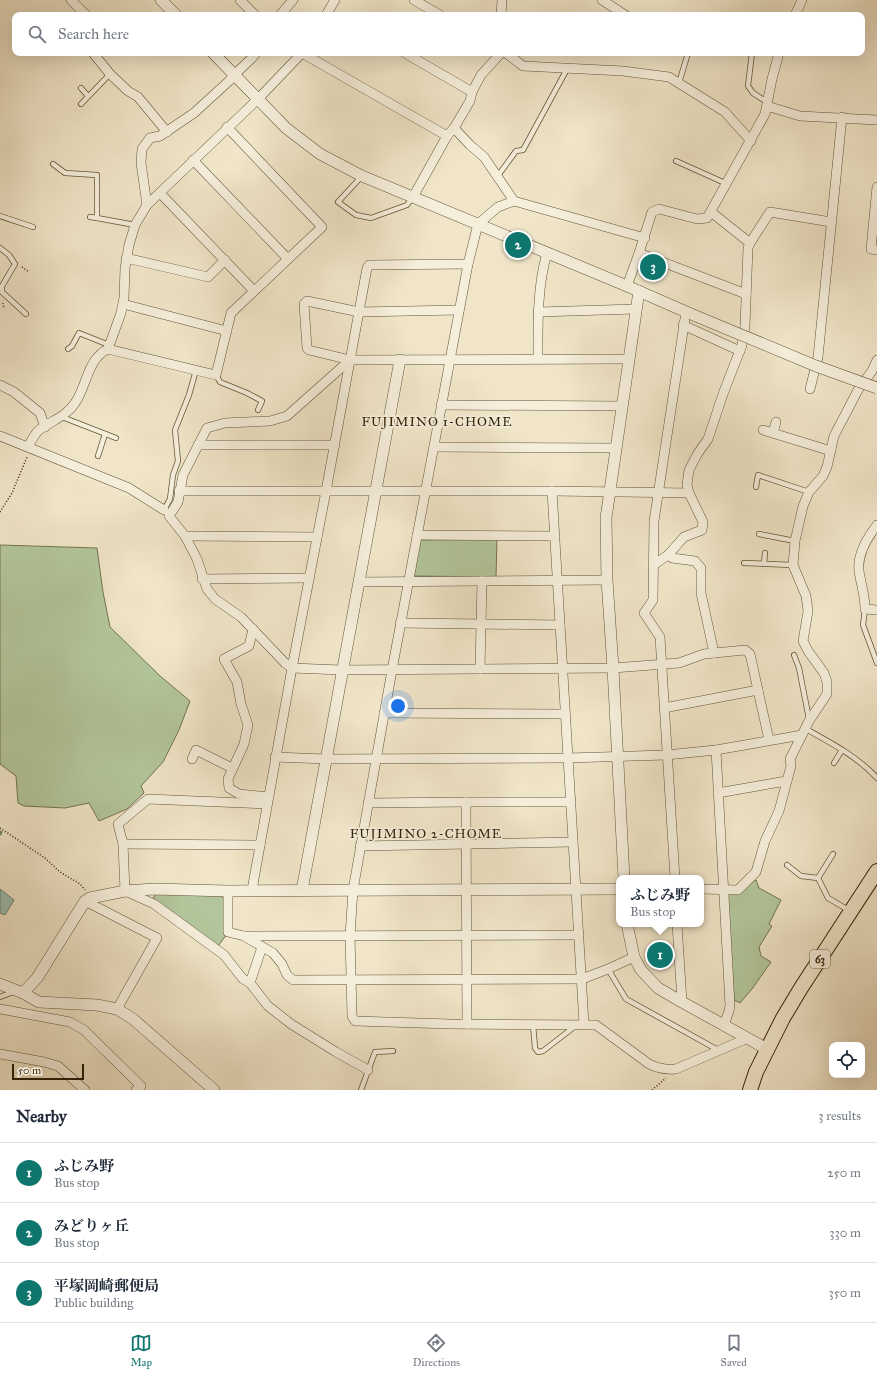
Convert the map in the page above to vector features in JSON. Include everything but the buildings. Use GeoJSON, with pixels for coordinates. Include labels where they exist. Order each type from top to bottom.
{"type":"FeatureCollection","features":[{"type":"Feature","properties":{"kind":"main road","name":"63"},"geometry":{"type":"LineString","coordinates":[[750,1090],[756,1072],[783,1018],[877,871]]}},
{"type":"Feature","properties":{"kind":"street"},"geometry":{"type":"LineString","coordinates":[[71,0],[83,12]]}},
{"type":"Feature","properties":{"kind":"street"},"geometry":{"type":"LineString","coordinates":[[162,0],[173,12]]}},
{"type":"Feature","properties":{"kind":"street"},"geometry":{"type":"LineString","coordinates":[[240,0],[252,12]]}},
{"type":"Feature","properties":{"kind":"street"},"geometry":{"type":"LineString","coordinates":[[283,12],[293,0]]}},
{"type":"Feature","properties":{"kind":"street"},"geometry":{"type":"LineString","coordinates":[[329,12],[335,0]]}},
{"type":"Feature","properties":{"kind":"street"},"geometry":{"type":"LineString","coordinates":[[414,0],[435,12]]}},
{"type":"Feature","properties":{"kind":"street"},"geometry":{"type":"LineString","coordinates":[[501,12],[502,0]]}},
{"type":"Feature","properties":{"kind":"street"},"geometry":{"type":"LineString","coordinates":[[602,0],[620,12]]}},
{"type":"Feature","properties":{"kind":"street"},"geometry":{"type":"LineString","coordinates":[[796,12],[802,0]]}},
{"type":"Feature","properties":{"kind":"street"},"geometry":{"type":"LineString","coordinates":[[96,56],[110,74],[138,97],[167,132]]}},
{"type":"Feature","properties":{"kind":"street"},"geometry":{"type":"LineString","coordinates":[[216,56],[286,128],[314,150],[362,176],[816,366],[877,388]]}},
{"type":"Feature","properties":{"kind":"street"},"geometry":{"type":"LineString","coordinates":[[147,205],[141,163],[142,149],[150,138],[160,136],[194,113],[254,56]]}},
{"type":"Feature","properties":{"kind":"street"},"geometry":{"type":"LineString","coordinates":[[29,447],[38,432],[62,418],[75,404],[82,391],[91,367],[101,353],[108,347],[123,304],[126,258],[134,225],[147,205],[258,99],[299,56]]}},
{"type":"Feature","properties":{"kind":"street"},"geometry":{"type":"LineString","coordinates":[[307,56],[447,136]]}},
{"type":"Feature","properties":{"kind":"street"},"geometry":{"type":"LineString","coordinates":[[410,56],[472,92]]}},
{"type":"Feature","properties":{"kind":"street"},"geometry":{"type":"LineString","coordinates":[[413,197],[447,136],[454,128],[470,101],[472,92],[481,75],[498,56]]}},
{"type":"Feature","properties":{"kind":"street"},"geometry":{"type":"LineString","coordinates":[[510,56],[523,66],[623,71],[669,77],[724,112],[751,141]]}},
{"type":"Feature","properties":{"kind":"street"},"geometry":{"type":"LineString","coordinates":[[627,286],[645,238],[652,212],[659,209],[697,219],[707,218],[711,212],[765,114],[778,56]]}},
{"type":"Feature","properties":{"kind":"street"},"geometry":{"type":"LineString","coordinates":[[767,104],[800,116],[877,120]]}},
{"type":"Feature","properties":{"kind":"street"},"geometry":{"type":"LineString","coordinates":[[810,389],[818,357],[842,118]]}},
{"type":"Feature","properties":{"kind":"street"},"geometry":{"type":"LineString","coordinates":[[108,347],[216,375],[228,331],[231,313],[322,227],[227,127]]}},
{"type":"Feature","properties":{"kind":"street"},"geometry":{"type":"LineString","coordinates":[[454,128],[484,157],[514,201]]}},
{"type":"Feature","properties":{"kind":"street"},"geometry":{"type":"LineString","coordinates":[[193,160],[288,259]]}},
{"type":"Feature","properties":{"kind":"street"},"geometry":{"type":"LineString","coordinates":[[877,187],[871,249],[877,250]]}},
{"type":"Feature","properties":{"kind":"street"},"geometry":{"type":"LineString","coordinates":[[160,193],[254,291]]}},
{"type":"Feature","properties":{"kind":"street"},"geometry":{"type":"LineString","coordinates":[[645,238],[514,201],[498,207],[478,224],[459,310],[360,846],[353,890],[350,936],[352,1016],[355,1021],[596,1025],[649,1064],[666,1070],[676,1069],[748,1038]]}},
{"type":"Feature","properties":{"kind":"street"},"geometry":{"type":"LineString","coordinates":[[711,212],[750,243]]}},
{"type":"Feature","properties":{"kind":"street"},"geometry":{"type":"LineString","coordinates":[[655,564],[668,555],[684,537],[702,530],[703,522],[689,493],[687,485],[689,470],[708,439],[723,394],[740,351],[745,326],[748,248],[750,243],[770,212],[831,222]]}},
{"type":"Feature","properties":{"kind":"street"},"geometry":{"type":"LineString","coordinates":[[538,359],[538,312],[541,278],[546,253]]}},
{"type":"Feature","properties":{"kind":"street"},"geometry":{"type":"LineString","coordinates":[[639,253],[746,294]]}},
{"type":"Feature","properties":{"kind":"street"},"geometry":{"type":"LineString","coordinates":[[126,258],[208,277],[224,260]]}},
{"type":"Feature","properties":{"kind":"street"},"geometry":{"type":"LineString","coordinates":[[252,890],[275,757],[335,445],[367,268],[370,265],[468,264]]}},
{"type":"Feature","properties":{"kind":"street"},"geometry":{"type":"LineString","coordinates":[[624,875],[607,580],[606,518],[639,291]]}},
{"type":"Feature","properties":{"kind":"street"},"geometry":{"type":"LineString","coordinates":[[459,310],[359,312],[307,300],[304,304],[307,348],[309,350],[350,360],[629,359]]}},
{"type":"Feature","properties":{"kind":"street"},"geometry":{"type":"LineString","coordinates":[[123,304],[228,331]]}},
{"type":"Feature","properties":{"kind":"street"},"geometry":{"type":"LineString","coordinates":[[538,312],[636,309]]}},
{"type":"Feature","properties":{"kind":"street"},"geometry":{"type":"LineString","coordinates":[[675,875],[666,755],[660,637],[644,613],[653,600],[655,564],[654,521],[683,325],[688,313]]}},
{"type":"Feature","properties":{"kind":"street"},"geometry":{"type":"LineString","coordinates":[[683,325],[740,351]]}},
{"type":"Feature","properties":{"kind":"street"},"geometry":{"type":"LineString","coordinates":[[166,513],[178,502],[182,475],[207,428],[225,423],[270,421],[287,416],[350,360]]}},
{"type":"Feature","properties":{"kind":"street"},"geometry":{"type":"LineString","coordinates":[[302,890],[400,360]]}},
{"type":"Feature","properties":{"kind":"street"},"geometry":{"type":"LineString","coordinates":[[704,889],[738,890],[756,872],[765,841],[779,811],[791,766],[790,759],[826,694],[827,682],[824,673],[808,651],[803,641],[808,612],[806,596],[793,565],[796,541],[803,506],[809,492],[823,476],[834,436],[858,390],[872,371],[877,360]]}},
{"type":"Feature","properties":{"kind":"street"},"geometry":{"type":"LineString","coordinates":[[0,385],[14,392],[40,413],[45,427]]}},
{"type":"Feature","properties":{"kind":"street"},"geometry":{"type":"LineString","coordinates":[[442,405],[622,406]]}},
{"type":"Feature","properties":{"kind":"street"},"geometry":{"type":"LineString","coordinates":[[773,433],[776,422]]}},
{"type":"Feature","properties":{"kind":"street"},"geometry":{"type":"LineString","coordinates":[[763,430],[831,451]]}},
{"type":"Feature","properties":{"kind":"street"},"geometry":{"type":"LineString","coordinates":[[0,436],[129,488],[166,513],[185,536],[197,559],[206,589],[215,599],[241,617],[285,663],[292,668],[342,670],[613,668],[679,663],[704,654],[744,650],[750,654],[769,740]]}},
{"type":"Feature","properties":{"kind":"street"},"geometry":{"type":"LineString","coordinates":[[198,445],[335,445]]}},
{"type":"Feature","properties":{"kind":"street"},"geometry":{"type":"LineString","coordinates":[[434,447],[615,448]]}},
{"type":"Feature","properties":{"kind":"street"},"geometry":{"type":"LineString","coordinates":[[179,491],[376,490],[609,491],[689,493]]}},
{"type":"Feature","properties":{"kind":"street"},"geometry":{"type":"LineString","coordinates":[[552,491],[582,979],[580,1024]]}},
{"type":"Feature","properties":{"kind":"street"},"geometry":{"type":"LineString","coordinates":[[877,525],[870,534],[860,558],[859,570],[865,597],[865,609],[877,610]]}},
{"type":"Feature","properties":{"kind":"street"},"geometry":{"type":"LineString","coordinates":[[417,535],[555,536]]}},
{"type":"Feature","properties":{"kind":"street"},"geometry":{"type":"LineString","coordinates":[[185,536],[317,537]]}},
{"type":"Feature","properties":{"kind":"street"},"geometry":{"type":"LineString","coordinates":[[668,555],[672,558],[695,561],[701,568],[701,593],[714,653]]}},
{"type":"Feature","properties":{"kind":"street"},"geometry":{"type":"LineString","coordinates":[[202,579],[309,578]]}},
{"type":"Feature","properties":{"kind":"street"},"geometry":{"type":"LineString","coordinates":[[359,582],[607,580]]}},
{"type":"Feature","properties":{"kind":"street"},"geometry":{"type":"LineString","coordinates":[[480,669],[482,581]]}},
{"type":"Feature","properties":{"kind":"street"},"geometry":{"type":"LineString","coordinates":[[400,623],[560,625]]}},
{"type":"Feature","properties":{"kind":"street"},"geometry":{"type":"LineString","coordinates":[[253,629],[249,646],[224,659],[237,682],[240,704],[248,725],[244,744],[228,779],[229,788],[239,794],[268,801]]}},
{"type":"Feature","properties":{"kind":"street"},"geometry":{"type":"LineString","coordinates":[[664,708],[758,690]]}},
{"type":"Feature","properties":{"kind":"street"},"geometry":{"type":"LineString","coordinates":[[384,713],[566,714]]}},
{"type":"Feature","properties":{"kind":"street"},"geometry":{"type":"LineString","coordinates":[[275,757],[326,759],[568,758],[666,755],[716,750],[769,740],[806,728]]}},
{"type":"Feature","properties":{"kind":"street"},"geometry":{"type":"LineString","coordinates":[[192,759],[196,750],[232,768]]}},
{"type":"Feature","properties":{"kind":"street"},"geometry":{"type":"LineString","coordinates":[[716,750],[730,1005],[724,1025]]}},
{"type":"Feature","properties":{"kind":"street"},"geometry":{"type":"LineString","coordinates":[[718,793],[786,781]]}},
{"type":"Feature","properties":{"kind":"street"},"geometry":{"type":"LineString","coordinates":[[126,891],[123,844],[118,824],[148,799],[268,801]]}},
{"type":"Feature","properties":{"kind":"street"},"geometry":{"type":"LineString","coordinates":[[466,802],[467,1024]]}},
{"type":"Feature","properties":{"kind":"street"},"geometry":{"type":"LineString","coordinates":[[368,803],[571,802]]}},
{"type":"Feature","properties":{"kind":"street"},"geometry":{"type":"LineString","coordinates":[[360,846],[573,842]]}},
{"type":"Feature","properties":{"kind":"street"},"geometry":{"type":"LineString","coordinates":[[123,844],[260,844]]}},
{"type":"Feature","properties":{"kind":"street"},"geometry":{"type":"LineString","coordinates":[[19,992],[37,978],[88,900],[126,891],[154,889],[228,891],[616,889]]}},
{"type":"Feature","properties":{"kind":"street"},"geometry":{"type":"LineString","coordinates":[[126,891],[154,904],[224,955],[243,978],[250,983],[268,1006],[291,1024],[368,1070]]}},
{"type":"Feature","properties":{"kind":"street"},"geometry":{"type":"LineString","coordinates":[[228,891],[228,932],[244,936],[579,935]]}},
{"type":"Feature","properties":{"kind":"street"},"geometry":{"type":"LineString","coordinates":[[88,900],[158,938],[117,1010]]}},
{"type":"Feature","properties":{"kind":"street"},"geometry":{"type":"LineString","coordinates":[[629,927],[634,957],[641,970],[658,988],[767,1049]]}},
{"type":"Feature","properties":{"kind":"street"},"geometry":{"type":"LineString","coordinates":[[677,927],[682,1002]]}},
{"type":"Feature","properties":{"kind":"street"},"geometry":{"type":"LineString","coordinates":[[244,936],[273,953],[282,964],[287,975],[293,980],[582,979],[634,957]]}},
{"type":"Feature","properties":{"kind":"street"},"geometry":{"type":"LineString","coordinates":[[250,983],[262,947]]}},
{"type":"Feature","properties":{"kind":"street"},"geometry":{"type":"LineString","coordinates":[[0,984],[39,1002],[97,1005],[117,1010],[133,1019],[214,1090]]}},
{"type":"Feature","properties":{"kind":"street"},"geometry":{"type":"LineString","coordinates":[[0,1009],[70,1022],[84,1030],[141,1089]]}},
{"type":"Feature","properties":{"kind":"street"},"geometry":{"type":"LineString","coordinates":[[0,1054],[58,1066],[85,1090]]}},
{"type":"Feature","properties":{"kind":"lane"},"geometry":{"type":"LineString","coordinates":[[679,83],[687,56]]}},
{"type":"Feature","properties":{"kind":"lane"},"geometry":{"type":"LineString","coordinates":[[752,56],[748,86],[753,93],[767,104]]}},
{"type":"Feature","properties":{"kind":"lane"},"geometry":{"type":"LineString","coordinates":[[498,177],[516,150],[523,150],[567,69]]}},
{"type":"Feature","properties":{"kind":"lane"},"geometry":{"type":"LineString","coordinates":[[81,104],[110,74]]}},
{"type":"Feature","properties":{"kind":"lane"},"geometry":{"type":"LineString","coordinates":[[81,88],[88,96]]}},
{"type":"Feature","properties":{"kind":"lane"},"geometry":{"type":"LineString","coordinates":[[676,161],[726,183]]}},
{"type":"Feature","properties":{"kind":"lane"},"geometry":{"type":"LineString","coordinates":[[53,164],[65,173],[97,175],[97,218]]}},
{"type":"Feature","properties":{"kind":"lane"},"geometry":{"type":"LineString","coordinates":[[75,174],[76,167]]}},
{"type":"Feature","properties":{"kind":"lane"},"geometry":{"type":"LineString","coordinates":[[362,176],[338,202],[356,215],[371,218],[407,205],[413,197]]}},
{"type":"Feature","properties":{"kind":"lane"},"geometry":{"type":"LineString","coordinates":[[0,216],[33,227]]}},
{"type":"Feature","properties":{"kind":"lane"},"geometry":{"type":"LineString","coordinates":[[90,218],[134,225]]}},
{"type":"Feature","properties":{"kind":"lane"},"geometry":{"type":"LineString","coordinates":[[22,231],[24,224]]}},
{"type":"Feature","properties":{"kind":"lane"},"geometry":{"type":"LineString","coordinates":[[0,248],[9,255],[15,264],[2,286],[2,292],[26,314]]}},
{"type":"Feature","properties":{"kind":"lane"},"geometry":{"type":"LineString","coordinates":[[68,349],[72,346],[79,333],[108,347]]}},
{"type":"Feature","properties":{"kind":"lane"},"geometry":{"type":"LineString","coordinates":[[166,513],[170,499],[173,475],[178,461],[174,430],[189,395],[196,370]]}},
{"type":"Feature","properties":{"kind":"lane"},"geometry":{"type":"LineString","coordinates":[[216,375],[220,382],[262,401],[258,410]]}},
{"type":"Feature","properties":{"kind":"lane"},"geometry":{"type":"LineString","coordinates":[[62,418],[116,438]]}},
{"type":"Feature","properties":{"kind":"lane"},"geometry":{"type":"LineString","coordinates":[[98,456],[105,434]]}},
{"type":"Feature","properties":{"kind":"lane"},"geometry":{"type":"LineString","coordinates":[[756,487],[758,475],[809,492]]}},
{"type":"Feature","properties":{"kind":"lane"},"geometry":{"type":"LineString","coordinates":[[759,534],[796,541]]}},
{"type":"Feature","properties":{"kind":"lane"},"geometry":{"type":"LineString","coordinates":[[764,564],[765,553]]}},
{"type":"Feature","properties":{"kind":"lane"},"geometry":{"type":"LineString","coordinates":[[744,563],[793,565]]}},
{"type":"Feature","properties":{"kind":"lane"},"geometry":{"type":"LineString","coordinates":[[865,609],[863,625],[877,662]]}},
{"type":"Feature","properties":{"kind":"lane"},"geometry":{"type":"LineString","coordinates":[[794,655],[799,668],[806,728],[869,769],[877,778]]}},
{"type":"Feature","properties":{"kind":"lane"},"geometry":{"type":"LineString","coordinates":[[834,763],[842,750]]}},
{"type":"Feature","properties":{"kind":"lane"},"geometry":{"type":"LineString","coordinates":[[818,878],[833,854]]}},
{"type":"Feature","properties":{"kind":"lane"},"geometry":{"type":"LineString","coordinates":[[787,865],[801,876],[818,878]]}},
{"type":"Feature","properties":{"kind":"lane"},"geometry":{"type":"LineString","coordinates":[[818,878],[828,898],[851,912]]}},
{"type":"Feature","properties":{"kind":"lane"},"geometry":{"type":"LineString","coordinates":[[608,969],[626,999],[718,1050]]}},
{"type":"Feature","properties":{"kind":"lane"},"geometry":{"type":"LineString","coordinates":[[0,997],[19,992]]}},
{"type":"Feature","properties":{"kind":"lane"},"geometry":{"type":"LineString","coordinates":[[533,1025],[535,1048],[538,1052],[544,1051],[580,1024]]}},
{"type":"Feature","properties":{"kind":"lane"},"geometry":{"type":"LineString","coordinates":[[361,1090],[375,1052],[393,1051]]}},
{"type":"Feature","properties":{"kind":"path"},"geometry":{"type":"LineString","coordinates":[[0,512],[12,493],[23,469],[29,447]]}},
{"type":"Feature","properties":{"kind":"path"},"geometry":{"type":"LineString","coordinates":[[0,828],[45,858],[60,872],[80,884],[88,900]]}},
{"type":"Feature","properties":{"kind":"path"},"geometry":{"type":"LineString","coordinates":[[652,1090],[676,1069]]}},
{"type":"Feature","properties":{"kind":"shaded area"},"geometry":{"type":"Polygon","coordinates":[[[497,539],[496,577],[414,576],[419,542],[422,540],[497,539]]]}},
{"type":"Feature","properties":{"kind":"shaded area"},"geometry":{"type":"Polygon","coordinates":[[[0,545],[97,548],[103,592],[110,627],[160,676],[190,701],[179,730],[163,762],[141,786],[144,793],[127,809],[99,821],[89,803],[65,808],[24,806],[18,803],[16,776],[0,764],[0,545]]]}},
{"type":"Feature","properties":{"kind":"shaded area"},"geometry":{"type":"Polygon","coordinates":[[[756,880],[759,888],[781,900],[769,924],[772,926],[759,947],[761,956],[771,962],[740,1003],[734,1000],[727,893],[756,880]]]}},
{"type":"Feature","properties":{"kind":"shaded area"},"geometry":{"type":"Polygon","coordinates":[[[0,889],[14,900],[5,915],[0,913],[0,889]]]}},
{"type":"Feature","properties":{"kind":"shaded area"},"geometry":{"type":"Polygon","coordinates":[[[156,894],[219,895],[226,899],[227,934],[218,946],[151,901],[156,894]]]}},
{"type":"Feature","properties":{"kind":"place","name":"みどりヶ丘"},"geometry":{"type":"Point","coordinates":[518,245]}},
{"type":"Feature","properties":{"kind":"place","name":"平塚岡崎郵便局"},"geometry":{"type":"Point","coordinates":[653,267]}},
{"type":"Feature","properties":{"kind":"place","name":"ふじみ野"},"geometry":{"type":"Point","coordinates":[660,955]}},
{"type":"Feature","properties":{"kind":"district","name":"FUJIMINO 1-CHOME"},"geometry":{"type":"Point","coordinates":[437,422]}},
{"type":"Feature","properties":{"kind":"district","name":"FUJIMINO 2-CHOME"},"geometry":{"type":"Point","coordinates":[426,834]}}]}
